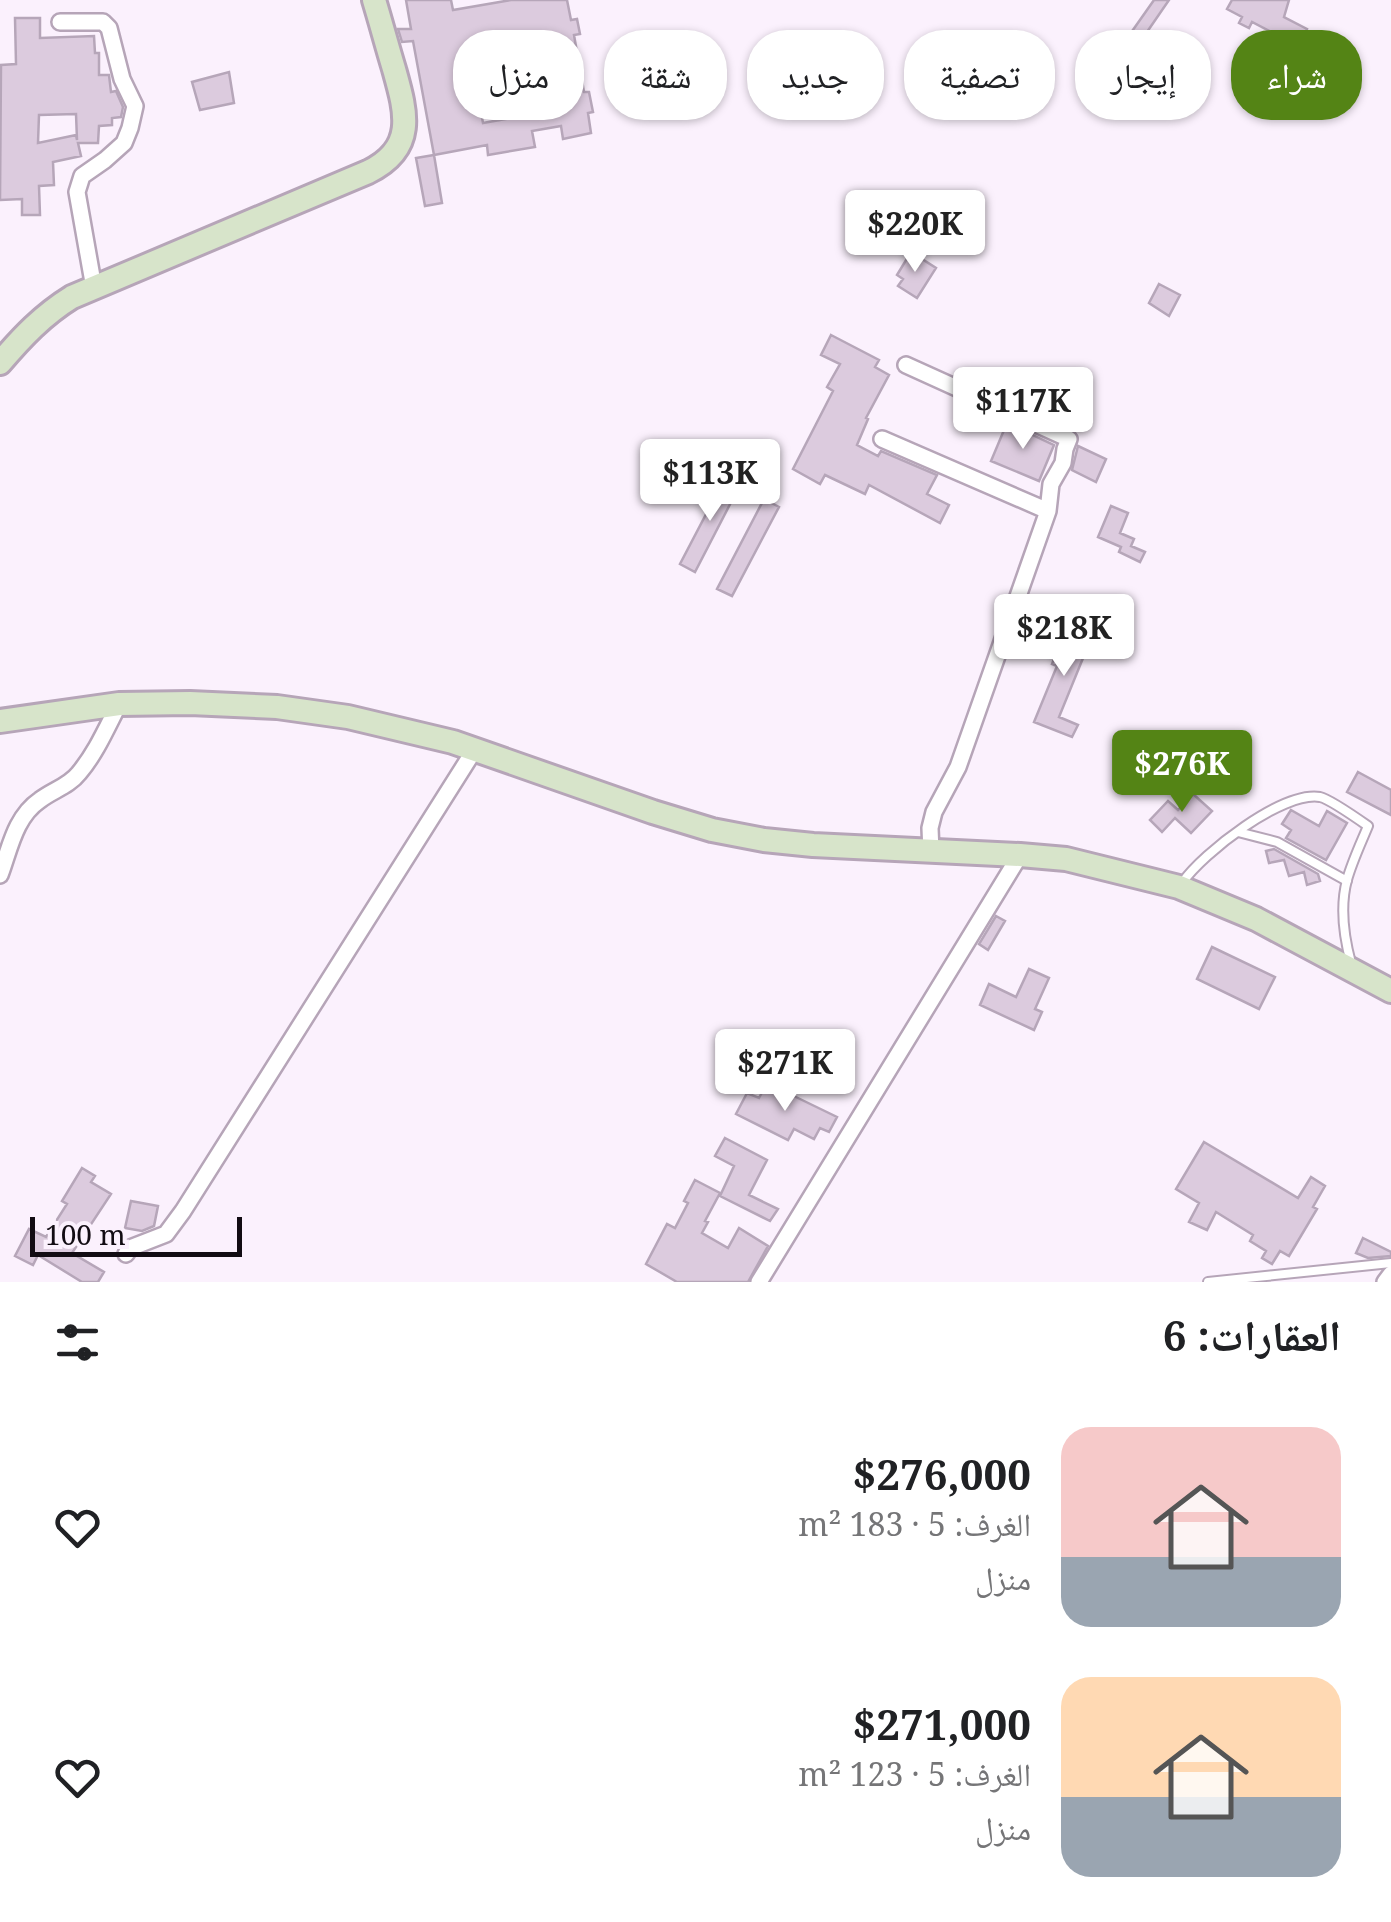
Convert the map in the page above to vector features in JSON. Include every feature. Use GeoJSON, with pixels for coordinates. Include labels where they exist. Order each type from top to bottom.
{"type":"FeatureCollection","features":[{"type":"Feature","properties":{"kind":"main road"},"geometry":{"type":"LineString","coordinates":[[0,363],[33,325],[52,310],[94,288],[368,172],[389,158],[402,138],[406,114],[374,0]]}},
{"type":"Feature","properties":{"kind":"main road"},"geometry":{"type":"LineString","coordinates":[[0,721],[119,704],[277,707],[348,716],[475,749],[712,830],[813,845],[1020,854],[1066,860],[1179,887],[1256,919],[1391,991]]}},
{"type":"Feature","properties":{"kind":"street"},"geometry":{"type":"LineString","coordinates":[[60,22],[103,22],[109,28],[122,79],[135,106],[124,143],[82,176],[78,192],[94,288]]}},
{"type":"Feature","properties":{"kind":"street"},"geometry":{"type":"LineString","coordinates":[[906,365],[1069,439],[1052,484],[1048,511],[958,767],[934,812],[930,852]]}},
{"type":"Feature","properties":{"kind":"street"},"geometry":{"type":"LineString","coordinates":[[882,439],[1048,511]]}},
{"type":"Feature","properties":{"kind":"street"},"geometry":{"type":"LineString","coordinates":[[0,875],[24,815],[40,799],[63,788],[79,774],[119,704]]}},
{"type":"Feature","properties":{"kind":"street"},"geometry":{"type":"LineString","coordinates":[[126,1254],[130,1248],[166,1234],[183,1211],[475,749]]}},
{"type":"Feature","properties":{"kind":"street"},"geometry":{"type":"LineString","coordinates":[[759,1282],[1020,854]]}},
{"type":"Feature","properties":{"kind":"street"},"geometry":{"type":"LineString","coordinates":[[1386,1282],[1391,1274]]}},
{"type":"Feature","properties":{"kind":"lane"},"geometry":{"type":"LineString","coordinates":[[1179,887],[1219,845],[1285,802],[1321,797],[1368,826],[1347,881],[1344,912],[1347,949],[1354,973]]}},
{"type":"Feature","properties":{"kind":"lane"},"geometry":{"type":"LineString","coordinates":[[1238,832],[1277,842],[1347,881]]}},
{"type":"Feature","properties":{"kind":"lane"},"geometry":{"type":"LineString","coordinates":[[1208,1282],[1391,1263]]}},
{"type":"Feature","properties":{"kind":"building"},"geometry":{"type":"Polygon","coordinates":[[[406,0],[451,0],[453,10],[511,0],[567,0],[571,20],[577,19],[579,30],[453,30],[453,120],[584,120],[584,92],[589,92],[593,112],[588,113],[591,133],[563,139],[561,126],[532,131],[535,147],[488,155],[487,145],[434,155],[413,41],[402,42],[398,29],[411,29],[406,0]]]}},
{"type":"Feature","properties":{"kind":"building"},"geometry":{"type":"Polygon","coordinates":[[[1154,0],[1169,0],[1148,30],[1133,30],[1154,0]]]}},
{"type":"Feature","properties":{"kind":"building"},"geometry":{"type":"Polygon","coordinates":[[[1232,0],[1289,0],[1284,17],[1307,29],[1268,30],[1252,22],[1249,28],[1239,23],[1242,17],[1227,9],[1232,0]]]}},
{"type":"Feature","properties":{"kind":"building"},"geometry":{"type":"Polygon","coordinates":[[[15,18],[40,18],[40,38],[94,36],[99,75],[109,75],[111,92],[116,91],[123,107],[121,117],[112,118],[112,125],[99,126],[98,143],[78,143],[81,156],[53,162],[54,185],[39,186],[40,215],[22,215],[22,199],[0,200],[1,65],[16,64],[15,18]],[[76,114],[39,115],[38,143],[76,135],[77,140],[76,114]]]}},
{"type":"Feature","properties":{"kind":"building"},"geometry":{"type":"Polygon","coordinates":[[[229,72],[234,103],[200,110],[192,82],[229,72]]]}},
{"type":"Feature","properties":{"kind":"building"},"geometry":{"type":"Polygon","coordinates":[[[434,155],[442,203],[425,206],[416,158],[434,155]]]}},
{"type":"Feature","properties":{"kind":"building"},"geometry":{"type":"Polygon","coordinates":[[[911,252],[936,268],[917,298],[898,286],[903,279],[897,275],[911,252]]]}},
{"type":"Feature","properties":{"kind":"building"},"geometry":{"type":"Polygon","coordinates":[[[1159,284],[1180,295],[1169,316],[1149,303],[1159,284]]]}},
{"type":"Feature","properties":{"kind":"building"},"geometry":{"type":"Polygon","coordinates":[[[831,335],[879,360],[875,367],[889,375],[866,418],[857,445],[937,475],[927,494],[949,505],[940,523],[869,485],[865,494],[825,475],[820,484],[793,469],[833,391],[827,387],[840,364],[821,355],[831,335]]]}},
{"type":"Feature","properties":{"kind":"building"},"geometry":{"type":"Polygon","coordinates":[[[1007,423],[1054,445],[1039,481],[991,461],[1007,423]]]}},
{"type":"Feature","properties":{"kind":"building"},"geometry":{"type":"Polygon","coordinates":[[[1078,446],[1106,459],[1096,482],[1072,470],[1078,446]]]}},
{"type":"Feature","properties":{"kind":"building"},"geometry":{"type":"Polygon","coordinates":[[[726,476],[741,483],[695,572],[680,564],[726,476]]]}},
{"type":"Feature","properties":{"kind":"building"},"geometry":{"type":"Polygon","coordinates":[[[764,499],[779,507],[732,596],[717,589],[764,499]]]}},
{"type":"Feature","properties":{"kind":"building"},"geometry":{"type":"Polygon","coordinates":[[[1111,506],[1128,513],[1120,533],[1134,539],[1131,546],[1145,552],[1140,562],[1119,552],[1121,547],[1098,537],[1111,506]]]}},
{"type":"Feature","properties":{"kind":"building"},"geometry":{"type":"Polygon","coordinates":[[[1069,620],[1087,627],[1085,634],[1092,636],[1059,717],[1078,725],[1072,737],[1034,722],[1057,666],[1052,664],[1069,620]]]}},
{"type":"Feature","properties":{"kind":"building"},"geometry":{"type":"Polygon","coordinates":[[[1358,772],[1391,790],[1391,815],[1347,792],[1358,772]]]}},
{"type":"Feature","properties":{"kind":"building"},"geometry":{"type":"Polygon","coordinates":[[[1193,794],[1212,811],[1191,833],[1175,818],[1162,832],[1150,820],[1168,801],[1178,810],[1193,794]]]}},
{"type":"Feature","properties":{"kind":"building"},"geometry":{"type":"Polygon","coordinates":[[[1291,810],[1319,826],[1327,811],[1347,823],[1326,860],[1286,838],[1291,830],[1282,824],[1291,810]]]}},
{"type":"Feature","properties":{"kind":"building"},"geometry":{"type":"Polygon","coordinates":[[[1274,849],[1318,874],[1320,881],[1307,885],[1304,872],[1289,876],[1284,860],[1269,863],[1266,851],[1274,849]]]}},
{"type":"Feature","properties":{"kind":"building"},"geometry":{"type":"Polygon","coordinates":[[[996,916],[1005,921],[988,950],[979,944],[996,916]]]}},
{"type":"Feature","properties":{"kind":"building"},"geometry":{"type":"Polygon","coordinates":[[[1212,947],[1275,977],[1259,1009],[1197,979],[1212,947]]]}},
{"type":"Feature","properties":{"kind":"building"},"geometry":{"type":"Polygon","coordinates":[[[1029,969],[1049,978],[1035,1009],[1042,1012],[1034,1030],[980,1005],[989,984],[1016,997],[1029,969]]]}},
{"type":"Feature","properties":{"kind":"building"},"geometry":{"type":"Polygon","coordinates":[[[767,1083],[837,1117],[829,1132],[820,1128],[814,1139],[794,1129],[788,1140],[736,1114],[747,1093],[759,1098],[767,1083]]]}},
{"type":"Feature","properties":{"kind":"building"},"geometry":{"type":"Polygon","coordinates":[[[725,1138],[767,1160],[749,1195],[778,1209],[770,1221],[720,1196],[734,1166],[715,1156],[725,1138]]]}},
{"type":"Feature","properties":{"kind":"building"},"geometry":{"type":"Polygon","coordinates":[[[1204,1142],[1298,1198],[1311,1177],[1325,1186],[1313,1207],[1317,1209],[1289,1256],[1280,1251],[1272,1264],[1262,1258],[1266,1251],[1250,1241],[1253,1235],[1216,1212],[1207,1230],[1189,1222],[1199,1203],[1176,1189],[1204,1142]]]}},
{"type":"Feature","properties":{"kind":"building"},"geometry":{"type":"Polygon","coordinates":[[[82,1168],[95,1176],[91,1182],[111,1194],[72,1253],[104,1272],[98,1282],[82,1282],[38,1255],[33,1265],[15,1256],[29,1229],[46,1237],[67,1204],[62,1201],[82,1168]]]}},
{"type":"Feature","properties":{"kind":"building"},"geometry":{"type":"Polygon","coordinates":[[[695,1180],[720,1193],[702,1233],[728,1248],[739,1228],[768,1246],[748,1282],[677,1282],[646,1264],[667,1224],[675,1228],[695,1180]]]}},
{"type":"Feature","properties":{"kind":"building"},"geometry":{"type":"Polygon","coordinates":[[[131,1201],[158,1206],[154,1226],[142,1231],[125,1228],[131,1201]]]}},
{"type":"Feature","properties":{"kind":"building"},"geometry":{"type":"Polygon","coordinates":[[[1363,1238],[1391,1252],[1391,1256],[1368,1258],[1356,1253],[1363,1238]]]}}]}
